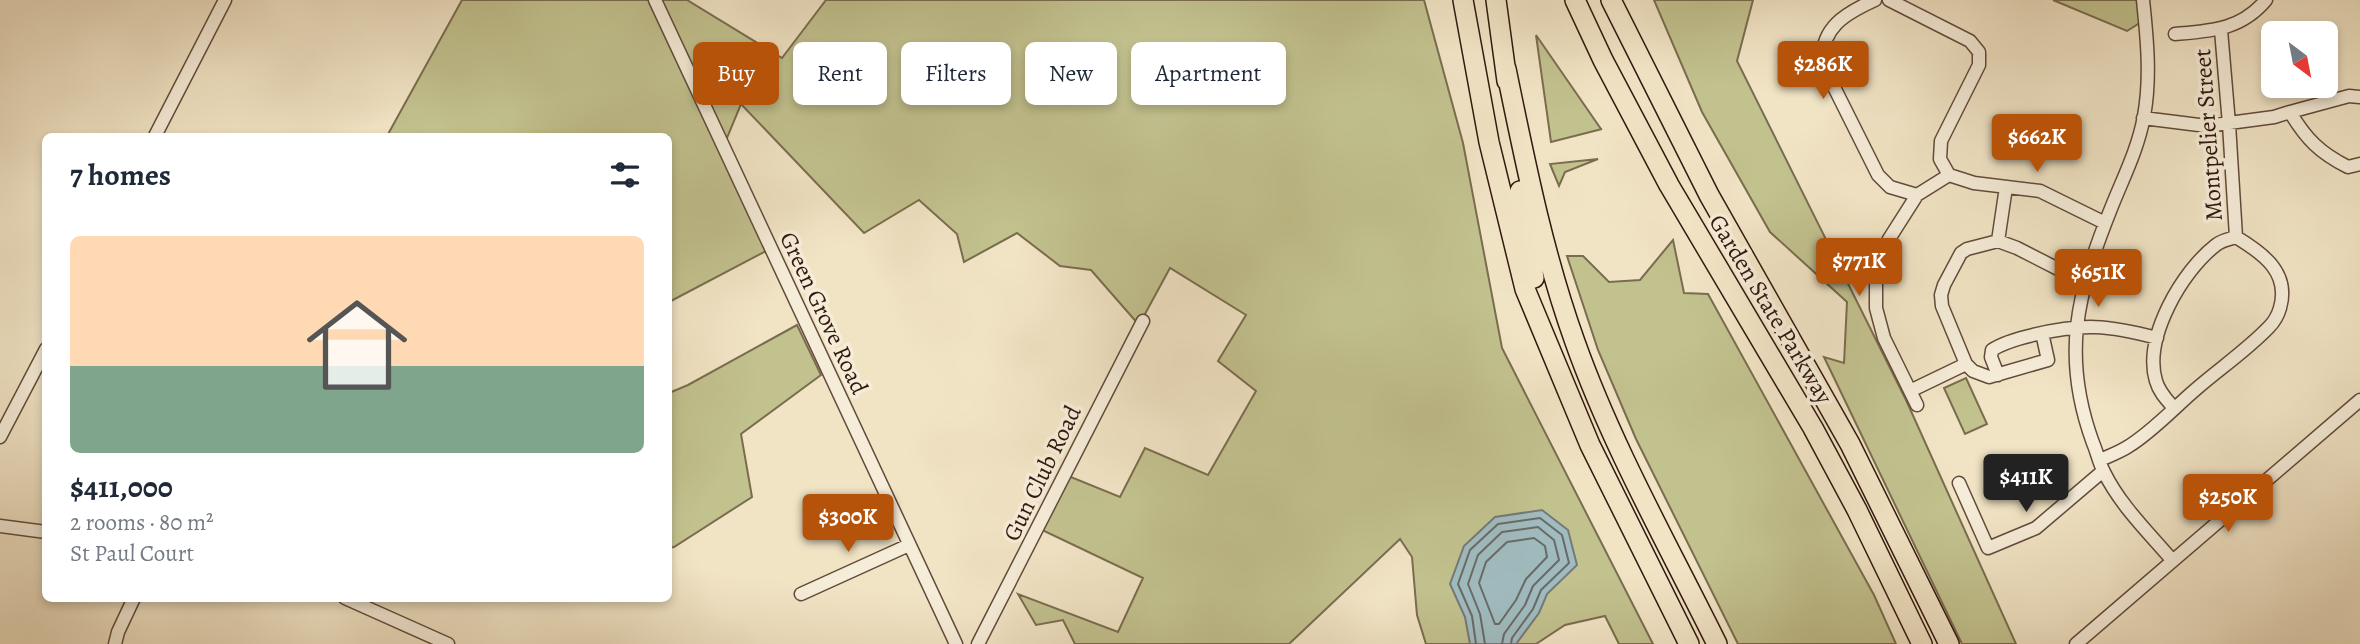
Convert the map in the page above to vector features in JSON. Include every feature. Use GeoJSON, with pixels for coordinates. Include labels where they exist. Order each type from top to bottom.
{"type":"FeatureCollection","features":[{"type":"Feature","properties":{"kind":"highway"},"geometry":{"type":"LineString","coordinates":[[1463,0],[1478,90],[1525,289],[1590,445],[1689,644]]}},
{"type":"Feature","properties":{"kind":"highway"},"geometry":{"type":"LineString","coordinates":[[1496,0],[1530,258],[1554,354]]}},
{"type":"Feature","properties":{"kind":"highway","name":"Garden State Parkway"},"geometry":{"type":"LineString","coordinates":[[1575,0],[1603,61],[1669,185],[1813,428],[1857,510],[1922,644]]}},
{"type":"Feature","properties":{"kind":"highway","name":"Garden State Parkway"},"geometry":{"type":"LineString","coordinates":[[1611,0],[1709,195],[1876,494],[1950,644]]}},
{"type":"Feature","properties":{"kind":"highway"},"geometry":{"type":"LineString","coordinates":[[1506,69],[1545,250],[1575,343],[1616,442],[1717,644]]}},
{"type":"Feature","properties":{"kind":"street"},"geometry":{"type":"LineString","coordinates":[[157,133],[225,0]]}},
{"type":"Feature","properties":{"kind":"street","name":"Green Grove Road"},"geometry":{"type":"LineString","coordinates":[[655,0],[956,644]]}},
{"type":"Feature","properties":{"kind":"street"},"geometry":{"type":"LineString","coordinates":[[1875,0],[1835,23],[1824,53],[1824,65],[1878,175],[1890,187],[1917,195]]}},
{"type":"Feature","properties":{"kind":"street"},"geometry":{"type":"LineString","coordinates":[[1889,0],[1970,41],[1979,52],[1979,65],[1941,141],[1940,159],[1949,175],[1974,183],[2040,191],[2105,223]]}},
{"type":"Feature","properties":{"kind":"street"},"geometry":{"type":"LineString","coordinates":[[2143,0],[2148,69],[2143,118],[2132,160],[2088,270],[2077,323],[2076,364],[2087,426],[2101,466],[2126,505],[2172,560]]}},
{"type":"Feature","properties":{"kind":"street"},"geometry":{"type":"LineString","coordinates":[[2175,34],[2221,30],[2238,22],[2266,0]]}},
{"type":"Feature","properties":{"kind":"street","name":"Montpelier Street"},"geometry":{"type":"LineString","coordinates":[[2221,30],[2230,124],[2236,237]]}},
{"type":"Feature","properties":{"kind":"street"},"geometry":{"type":"LineString","coordinates":[[2143,118],[2207,126],[2230,124],[2349,96],[2360,97]]}},
{"type":"Feature","properties":{"kind":"street"},"geometry":{"type":"LineString","coordinates":[[2290,112],[2304,135],[2328,157],[2348,167],[2360,164]]}},
{"type":"Feature","properties":{"kind":"street"},"geometry":{"type":"LineString","coordinates":[[1917,405],[1884,338],[1875,297],[1881,257],[1889,239],[1917,195],[1949,175]]}},
{"type":"Feature","properties":{"kind":"street"},"geometry":{"type":"LineString","coordinates":[[1998,241],[2006,187]]}},
{"type":"Feature","properties":{"kind":"street"},"geometry":{"type":"LineString","coordinates":[[1959,483],[1988,548],[2035,528],[2101,466],[2129,446],[2174,408],[2270,326],[2279,311],[2282,289],[2277,269],[2264,256],[2236,237],[2218,243],[2188,275],[2168,308],[2157,338],[2154,348],[2155,379],[2159,389],[2174,408]]}},
{"type":"Feature","properties":{"kind":"street"},"geometry":{"type":"LineString","coordinates":[[2042,333],[2048,360],[1989,377],[1979,374],[1966,364],[1942,306],[1942,289],[1961,254],[1967,249],[1998,241],[2062,271]]}},
{"type":"Feature","properties":{"kind":"street","name":"Gun Club Road"},"geometry":{"type":"LineString","coordinates":[[978,644],[1143,321]]}},
{"type":"Feature","properties":{"kind":"street"},"geometry":{"type":"LineString","coordinates":[[1998,375],[1991,357],[1992,350],[2021,338],[2077,323],[2118,328],[2157,338]]}},
{"type":"Feature","properties":{"kind":"street"},"geometry":{"type":"LineString","coordinates":[[0,437],[42,357]]}},
{"type":"Feature","properties":{"kind":"street"},"geometry":{"type":"LineString","coordinates":[[1910,391],[1966,364]]}},
{"type":"Feature","properties":{"kind":"street"},"geometry":{"type":"LineString","coordinates":[[2076,644],[2360,400]]}},
{"type":"Feature","properties":{"kind":"street"},"geometry":{"type":"LineString","coordinates":[[0,526],[42,531]]}},
{"type":"Feature","properties":{"kind":"street"},"geometry":{"type":"LineString","coordinates":[[802,594],[909,545]]}},
{"type":"Feature","properties":{"kind":"street"},"geometry":{"type":"LineString","coordinates":[[115,644],[132,602]]}},
{"type":"Feature","properties":{"kind":"street"},"geometry":{"type":"LineString","coordinates":[[354,602],[448,644]]}},
{"type":"Feature","properties":{"kind":"green space"},"geometry":{"type":"Polygon","coordinates":[[[462,0],[687,0],[756,42],[693,42],[693,105],[741,105],[724,145],[766,251],[672,300],[672,133],[389,133],[462,0]]]}},
{"type":"Feature","properties":{"kind":"green space"},"geometry":{"type":"Polygon","coordinates":[[[826,0],[1424,0],[1463,143],[1502,348],[1653,644],[1619,644],[1605,616],[1565,625],[1536,644],[1426,644],[1417,615],[1412,557],[1400,539],[1289,644],[1075,644],[1063,620],[1036,625],[1018,594],[1118,632],[1143,578],[1040,529],[1066,475],[1120,497],[1145,448],[1208,475],[1256,391],[1218,361],[1246,315],[1170,268],[1139,325],[1091,270],[1060,266],[1017,233],[964,262],[957,234],[919,200],[864,233],[742,105],[779,105],[779,56],[782,58],[793,44],[793,105],[887,105],[887,42],[794,42],[826,0]]]}},
{"type":"Feature","properties":{"kind":"green space"},"geometry":{"type":"Polygon","coordinates":[[[1654,0],[1753,0],[1737,61],[1906,400],[2016,644],[1962,644],[1824,357],[1844,363],[1847,302],[1770,232],[1702,112],[1654,0]]]}},
{"type":"Feature","properties":{"kind":"green space"},"geometry":{"type":"Polygon","coordinates":[[[2053,0],[2144,0],[2146,19],[2127,31],[2053,0]]]}},
{"type":"Feature","properties":{"kind":"green space"},"geometry":{"type":"Polygon","coordinates":[[[1536,35],[1601,129],[1602,129],[1551,142],[1536,35]]]}},
{"type":"Feature","properties":{"kind":"green space"},"geometry":{"type":"Polygon","coordinates":[[[1598,159],[1565,172],[1559,186],[1550,164],[1598,159]]]}},
{"type":"Feature","properties":{"kind":"green space"},"geometry":{"type":"Polygon","coordinates":[[[1673,240],[1684,293],[1708,294],[1874,595],[1896,644],[1738,644],[1636,439],[1598,350],[1567,256],[1583,256],[1609,282],[1640,280],[1673,240]]]}},
{"type":"Feature","properties":{"kind":"green space"},"geometry":{"type":"Polygon","coordinates":[[[797,325],[821,375],[741,434],[752,497],[672,547],[672,392],[797,325]]]}},
{"type":"Feature","properties":{"kind":"green space"},"geometry":{"type":"Polygon","coordinates":[[[1966,378],[1987,424],[1965,434],[1944,388],[1966,378]]]}},
{"type":"Feature","properties":{"kind":"water"},"geometry":{"type":"Polygon","coordinates":[[[1542,510],[1568,530],[1577,565],[1547,594],[1539,613],[1516,644],[1470,644],[1465,617],[1450,584],[1464,546],[1495,517],[1542,510]]]}}]}
